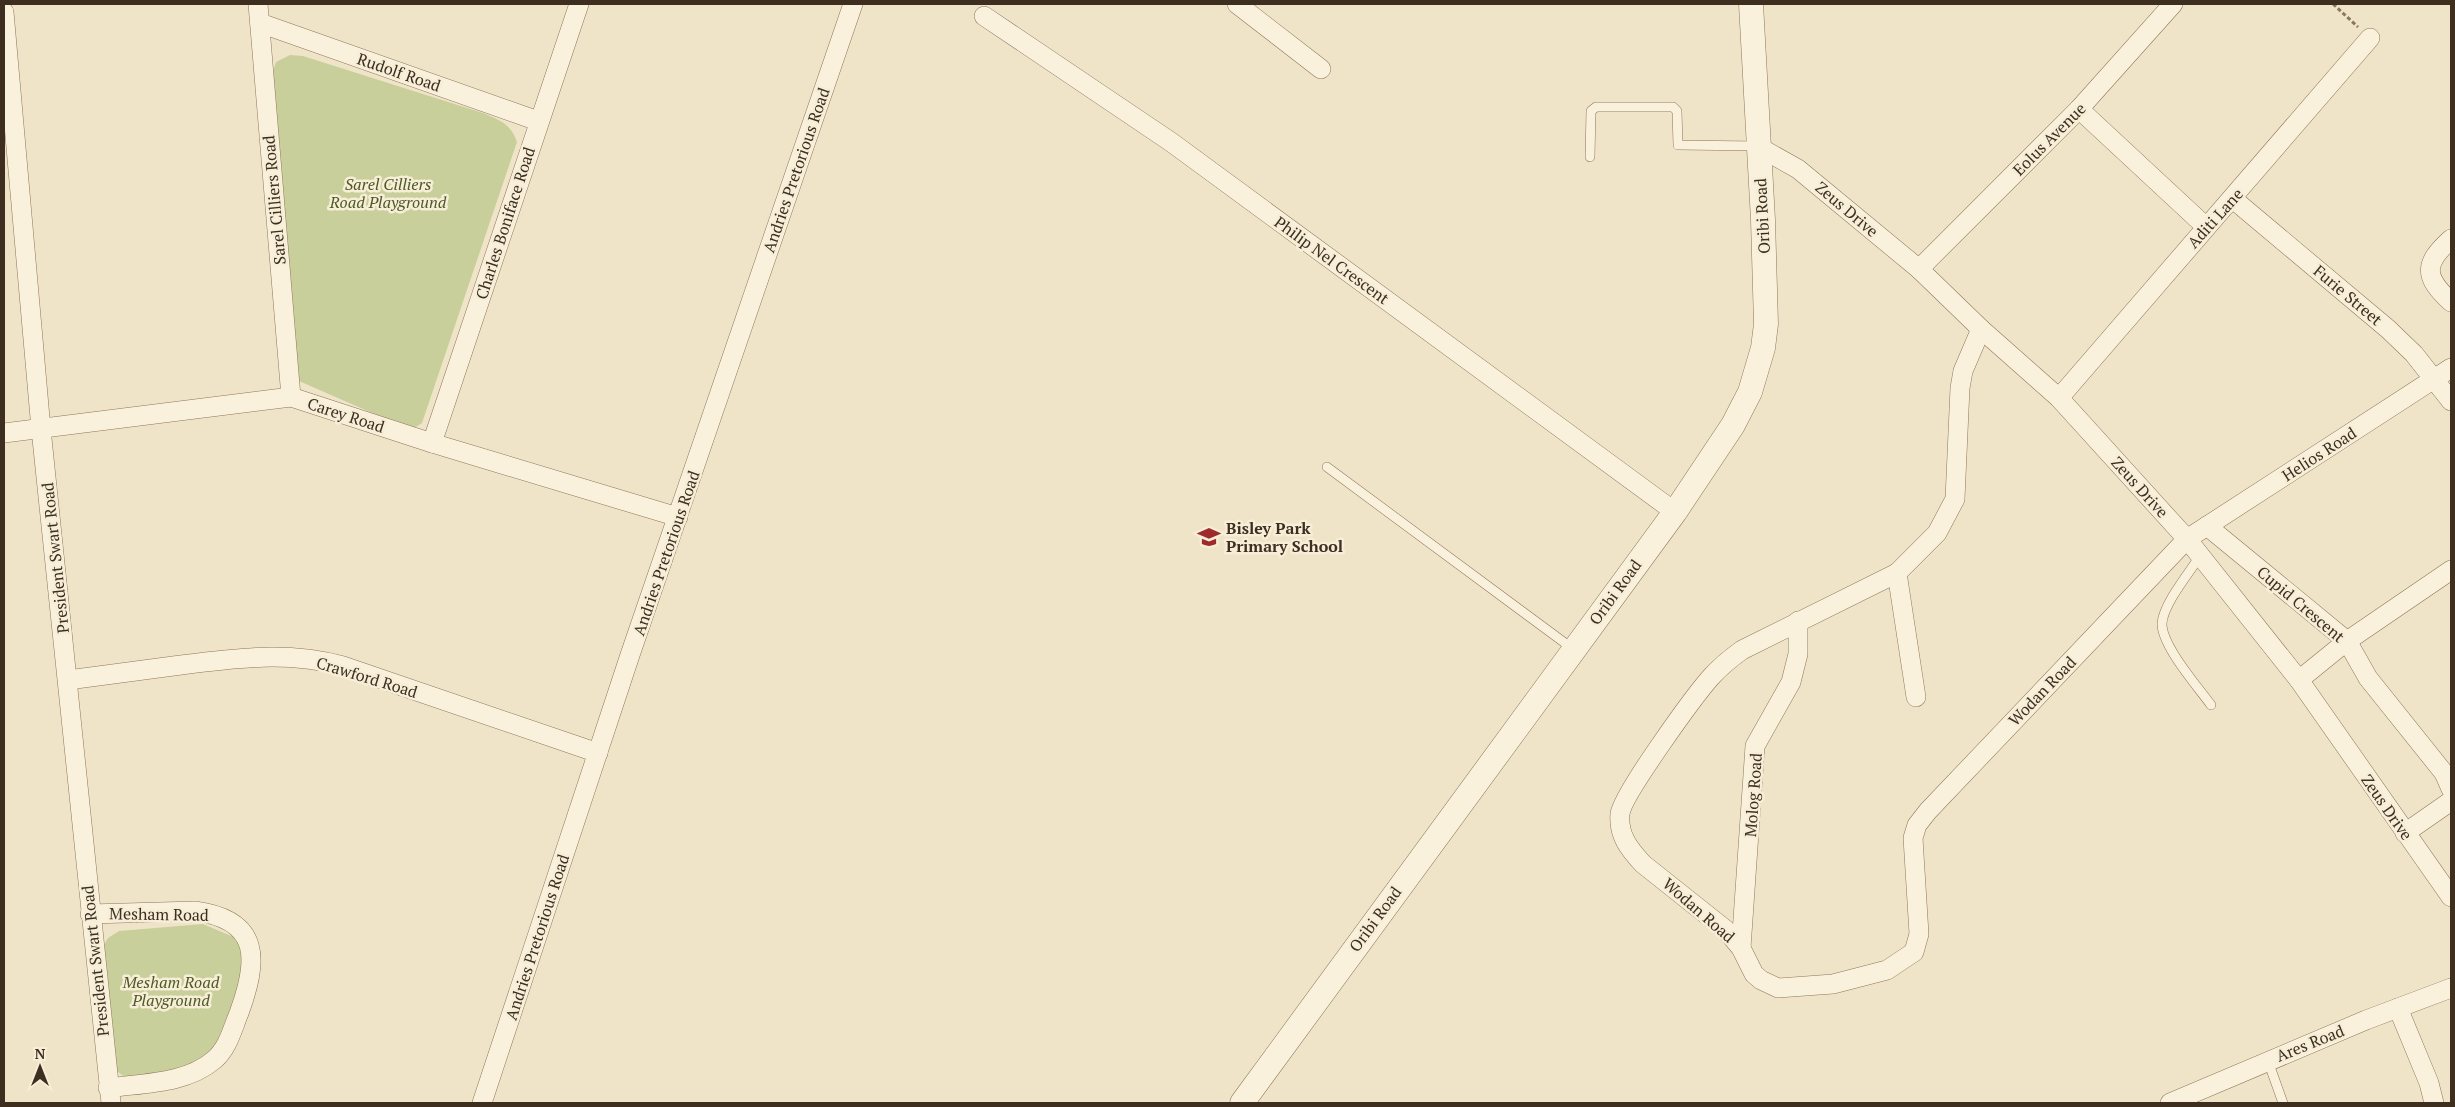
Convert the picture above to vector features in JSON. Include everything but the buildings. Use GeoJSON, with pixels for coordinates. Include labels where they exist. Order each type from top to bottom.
{"type":"FeatureCollection","features":[{"type":"Feature","properties":{"kind":"street","name":"Sarel Cilliers Road"},"geometry":{"type":"LineString","coordinates":[[258,4],[291,397]]}},
{"type":"Feature","properties":{"kind":"street","name":"Charles Boniface Road"},"geometry":{"type":"LineString","coordinates":[[432,443],[578,4]]}},
{"type":"Feature","properties":{"kind":"street","name":"Andries Pretorious Road"},"geometry":{"type":"LineString","coordinates":[[482,1103],[598,753],[853,4]]}},
{"type":"Feature","properties":{"kind":"street"},"geometry":{"type":"LineString","coordinates":[[1237,4],[1321,68]]}},
{"type":"Feature","properties":{"kind":"street","name":"Oribi Road"},"geometry":{"type":"LineString","coordinates":[[1242,1103],[1675,512],[1733,425],[1750,392],[1764,348],[1766,324],[1751,4]]}},
{"type":"Feature","properties":{"kind":"street","name":"Eolus Avenue"},"geometry":{"type":"LineString","coordinates":[[1919,269],[2079,109],[2173,4]]}},
{"type":"Feature","properties":{"kind":"street","name":"President Swart Road"},"geometry":{"type":"LineString","coordinates":[[4,12],[41,429],[110,1096]]}},
{"type":"Feature","properties":{"kind":"street","name":"Philip Nel Crescent"},"geometry":{"type":"LineString","coordinates":[[984,16],[1171,142],[1675,512]]}},
{"type":"Feature","properties":{"kind":"street","name":"Rudolf Road"},"geometry":{"type":"LineString","coordinates":[[260,23],[538,121]]}},
{"type":"Feature","properties":{"kind":"street","name":"Aditi Lane"},"geometry":{"type":"LineString","coordinates":[[2059,398],[2206,226],[2233,199],[2370,38]]}},
{"type":"Feature","properties":{"kind":"street"},"geometry":{"type":"LineString","coordinates":[[2079,109],[2206,226]]}},
{"type":"Feature","properties":{"kind":"street","name":"Zeus Drive"},"geometry":{"type":"LineString","coordinates":[[1757,146],[1798,169],[1919,269],[1981,329],[2059,398],[2187,539],[2299,680],[2451,897]]}},
{"type":"Feature","properties":{"kind":"street","name":"Furie Street"},"geometry":{"type":"LineString","coordinates":[[2233,199],[2388,329],[2414,354],[2444,374],[2451,401]]}},
{"type":"Feature","properties":{"kind":"street"},"geometry":{"type":"LineString","coordinates":[[2451,239],[2436,252],[2430,271],[2431,279],[2436,288],[2451,302]]}},
{"type":"Feature","properties":{"kind":"street","name":"Wodan Road"},"geometry":{"type":"LineString","coordinates":[[1981,329],[1963,371],[1960,388],[1955,499],[1937,533],[1897,573],[1742,650],[1710,678],[1632,786],[1620,813],[1621,832],[1631,851],[1643,864],[1711,917],[1741,948],[1754,974],[1761,980],[1784,988],[1833,984],[1888,970],[1914,952],[1919,934],[1913,850],[1913,838],[1917,826],[2187,539]]}},
{"type":"Feature","properties":{"kind":"street","name":"Helios Road"},"geometry":{"type":"LineString","coordinates":[[2187,539],[2444,374]]}},
{"type":"Feature","properties":{"kind":"street","name":"Carey Road"},"geometry":{"type":"LineString","coordinates":[[4,433],[291,397],[432,443],[678,517]]}},
{"type":"Feature","properties":{"kind":"street","name":"Cupid Crescent"},"geometry":{"type":"LineString","coordinates":[[2207,526],[2347,642],[2368,678],[2444,773],[2451,790]]}},
{"type":"Feature","properties":{"kind":"street"},"geometry":{"type":"LineString","coordinates":[[2299,680],[2347,642],[2451,570]]}},
{"type":"Feature","properties":{"kind":"street"},"geometry":{"type":"LineString","coordinates":[[1897,573],[1916,697]]}},
{"type":"Feature","properties":{"kind":"street","name":"Molog Road"},"geometry":{"type":"LineString","coordinates":[[1741,948],[1755,746],[1791,682],[1798,654],[1798,621]]}},
{"type":"Feature","properties":{"kind":"street","name":"Crawford Road"},"geometry":{"type":"LineString","coordinates":[[68,680],[230,659],[286,656],[303,658],[343,666],[598,753]]}},
{"type":"Feature","properties":{"kind":"street"},"geometry":{"type":"LineString","coordinates":[[2405,833],[2451,801]]}},
{"type":"Feature","properties":{"kind":"street","name":"Mesham Road"},"geometry":{"type":"LineString","coordinates":[[90,914],[195,911],[213,914],[226,918],[245,933],[250,951],[249,985],[226,1045],[214,1061],[182,1078],[110,1096]]}},
{"type":"Feature","properties":{"kind":"street","name":"Ares Road"},"geometry":{"type":"LineString","coordinates":[[2170,1103],[2268,1061],[2451,988]]}},
{"type":"Feature","properties":{"kind":"street"},"geometry":{"type":"LineString","coordinates":[[2398,1008],[2429,1082],[2434,1103]]}},
{"type":"Feature","properties":{"kind":"lane"},"geometry":{"type":"LineString","coordinates":[[1590,157],[1591,112],[1596,107],[1673,107],[1677,112],[1678,145],[1757,146]]}},
{"type":"Feature","properties":{"kind":"lane"},"geometry":{"type":"LineString","coordinates":[[1327,467],[1574,649]]}},
{"type":"Feature","properties":{"kind":"lane"},"geometry":{"type":"LineString","coordinates":[[2200,556],[2166,608],[2162,624],[2166,640],[2211,705]]}},
{"type":"Feature","properties":{"kind":"lane"},"geometry":{"type":"LineString","coordinates":[[2268,1061],[2284,1103]]}},
{"type":"Feature","properties":{"kind":"path"},"geometry":{"type":"LineString","coordinates":[[2333,4],[2370,38]]}},
{"type":"Feature","properties":{"kind":"green space","name":"Sarel Cilliers Road Playground"},"geometry":{"type":"Polygon","coordinates":[[[290,55],[303,56],[483,113],[504,123],[512,131],[517,142],[422,423],[411,430],[299,381],[271,78],[276,62],[290,55]]]}},
{"type":"Feature","properties":{"kind":"green space","name":"Mesham Road Playground"},"geometry":{"type":"Polygon","coordinates":[[[203,924],[236,938],[246,955],[244,979],[219,1050],[192,1071],[128,1080],[112,1067],[103,947],[108,938],[119,931],[203,924]]]}},
{"type":"Feature","properties":{"kind":"place","name":"Bisley Park Primary School"},"geometry":{"type":"Point","coordinates":[1209,537]}}]}
